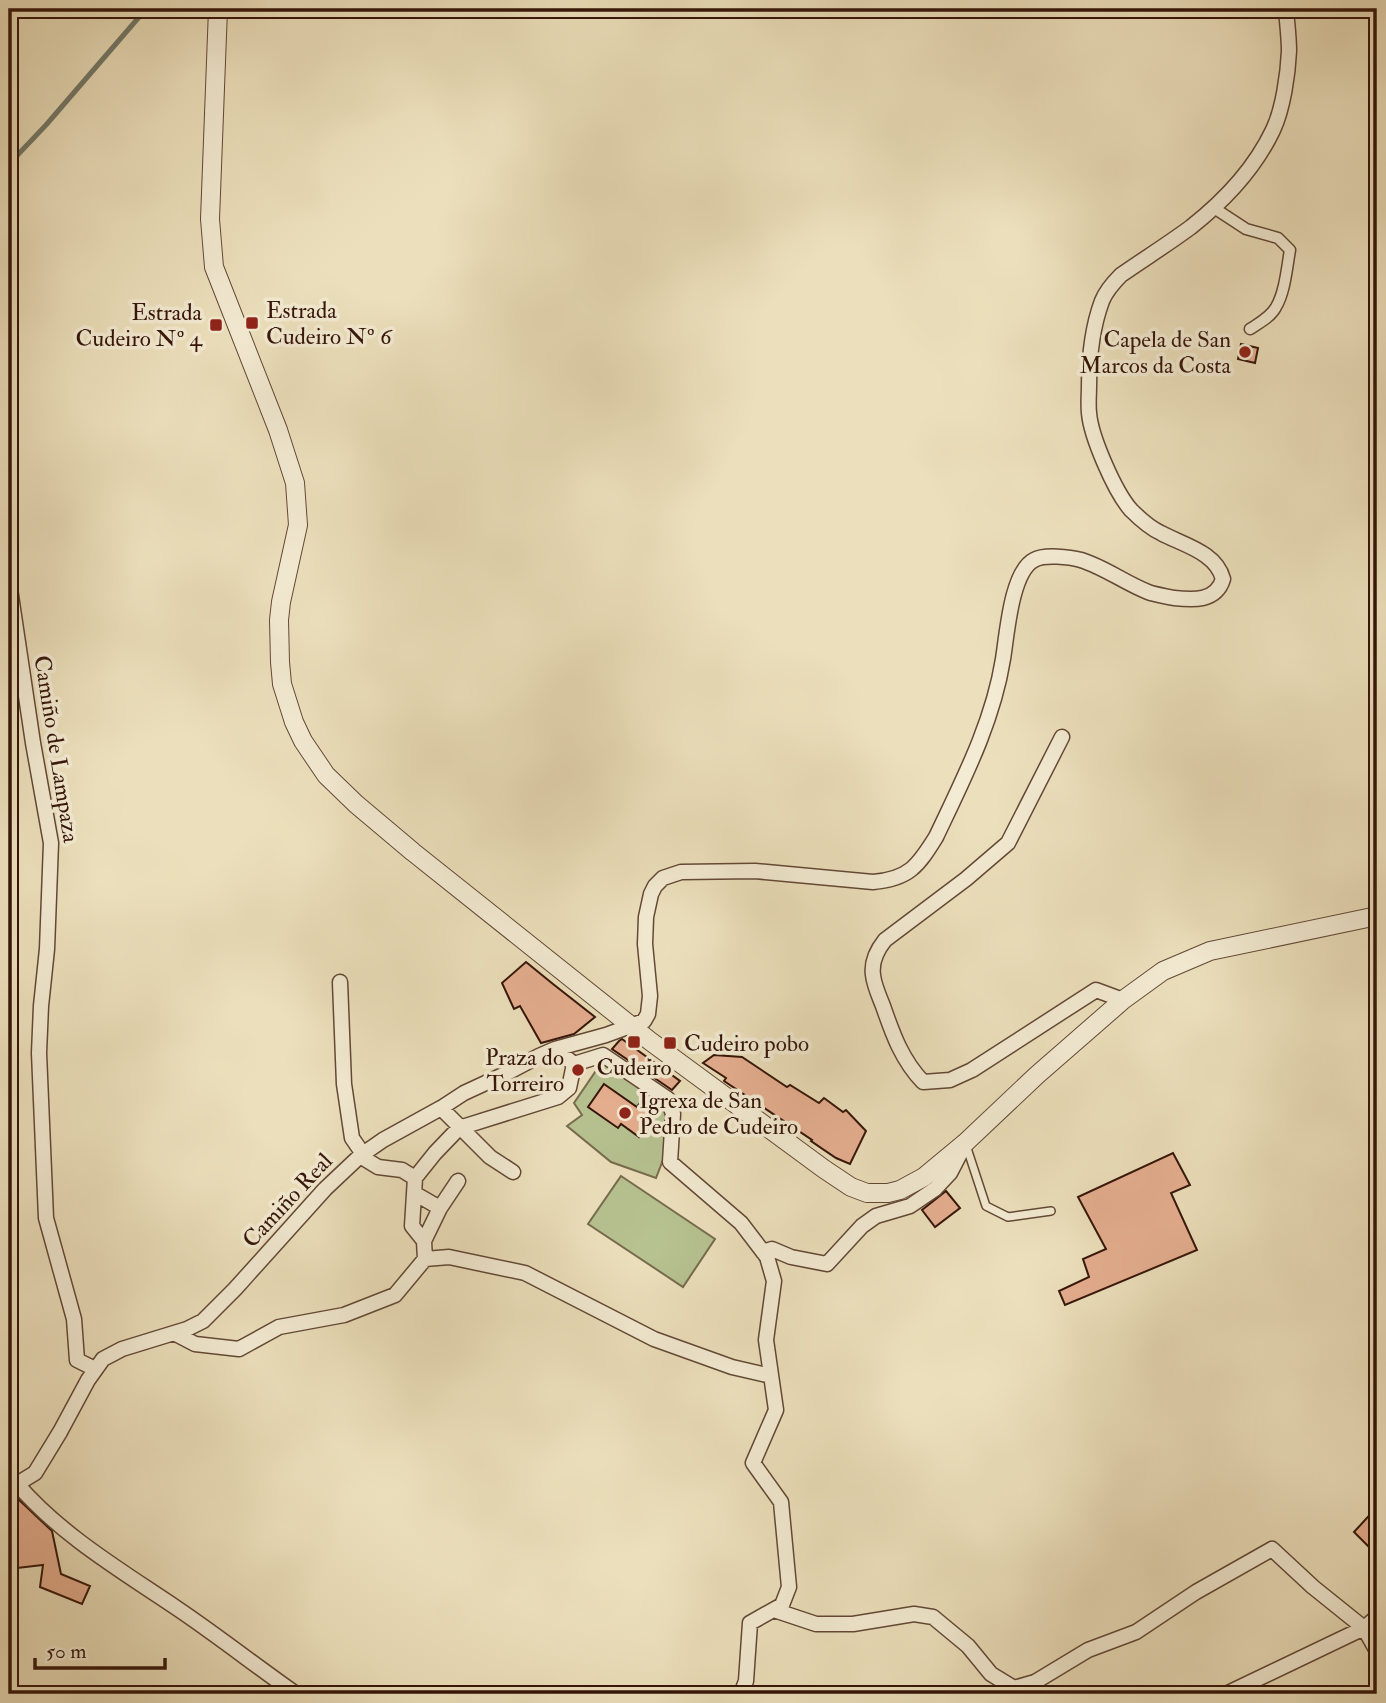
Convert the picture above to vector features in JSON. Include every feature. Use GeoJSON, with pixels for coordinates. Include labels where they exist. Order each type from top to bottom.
{"type":"FeatureCollection","features":[{"type":"Feature","properties":{"kind":"street"},"geometry":{"type":"LineString","coordinates":[[218,9],[210,219],[214,267],[278,430],[295,483],[298,525],[281,602],[279,637],[282,684],[295,722],[316,762],[356,804],[630,1026],[851,1187],[888,1194],[924,1177],[1122,1000],[1163,971],[1210,951],[1377,916]]}},
{"type":"Feature","properties":{"kind":"street"},"geometry":{"type":"LineString","coordinates":[[630,1026],[644,1021],[648,1014],[646,917],[651,894],[663,878],[681,872],[755,871],[853,880],[890,880],[908,871],[925,855],[936,837],[987,722],[996,695],[1016,585],[1033,560],[1050,557],[1084,561],[1140,589],[1169,597],[1199,600],[1219,588],[1222,575],[1208,558],[1158,532],[1129,507],[1108,471],[1094,435],[1089,414],[1089,369],[1101,302],[1106,293],[1121,275],[1190,228],[1214,208],[1252,165],[1274,129],[1289,51],[1286,9]]}},
{"type":"Feature","properties":{"kind":"street"},"geometry":{"type":"LineString","coordinates":[[1214,208],[1246,229],[1278,238],[1290,250],[1276,307],[1262,322],[1250,329]]}},
{"type":"Feature","properties":{"kind":"street","name":"Camiño de Lampaza"},"geometry":{"type":"LineString","coordinates":[[9,582],[51,843],[39,1053],[46,1218],[74,1319],[77,1360],[95,1369]]}},
{"type":"Feature","properties":{"kind":"street"},"geometry":{"type":"LineString","coordinates":[[1062,737],[1008,843],[966,879],[885,940],[877,949],[873,960],[873,974],[894,1037],[910,1068],[923,1083],[950,1080],[972,1070],[1096,990],[1122,1000]]}},
{"type":"Feature","properties":{"kind":"street"},"geometry":{"type":"LineString","coordinates":[[340,982],[345,1083],[352,1138],[361,1155],[379,1167],[402,1170],[414,1185],[440,1208]]}},
{"type":"Feature","properties":{"kind":"street","name":"Camiño Real"},"geometry":{"type":"LineString","coordinates":[[95,1369],[112,1353],[195,1326],[214,1311],[319,1195],[361,1155],[391,1135],[464,1093],[555,1049],[630,1026]]}},
{"type":"Feature","properties":{"kind":"street"},"geometry":{"type":"LineString","coordinates":[[555,1049],[574,1064]]}},
{"type":"Feature","properties":{"kind":"street"},"geometry":{"type":"LineString","coordinates":[[574,1064],[603,1055],[668,1099],[673,1114],[670,1162],[741,1223],[767,1257],[774,1281],[766,1340],[776,1410],[754,1463],[782,1502],[789,1587],[782,1605],[750,1623],[746,1681],[741,1694]]}},
{"type":"Feature","properties":{"kind":"street"},"geometry":{"type":"LineString","coordinates":[[424,1241],[412,1226],[414,1185],[435,1153],[459,1128],[558,1097],[569,1088],[574,1064]]}},
{"type":"Feature","properties":{"kind":"street"},"geometry":{"type":"LineString","coordinates":[[441,1108],[490,1157],[513,1172]]}},
{"type":"Feature","properties":{"kind":"street"},"geometry":{"type":"LineString","coordinates":[[763,1252],[772,1249],[791,1257],[827,1264],[862,1226],[876,1216],[910,1206],[934,1189],[950,1173],[965,1143]]}},
{"type":"Feature","properties":{"kind":"street"},"geometry":{"type":"LineString","coordinates":[[174,1333],[195,1345],[239,1349],[279,1327],[344,1315],[395,1295],[425,1259],[424,1241],[440,1208],[458,1181]]}},
{"type":"Feature","properties":{"kind":"street"},"geometry":{"type":"LineString","coordinates":[[425,1259],[449,1256],[525,1273],[653,1339],[732,1367],[771,1376]]}},
{"type":"Feature","properties":{"kind":"street"},"geometry":{"type":"LineString","coordinates":[[95,1369],[35,1473],[13,1484],[66,1532],[296,1694]]}},
{"type":"Feature","properties":{"kind":"street"},"geometry":{"type":"LineString","coordinates":[[774,1610],[816,1624],[853,1624],[914,1614],[933,1617],[968,1646],[991,1674],[1014,1688],[1035,1682],[1088,1650],[1136,1632],[1196,1592],[1272,1549],[1313,1587],[1364,1628],[1377,1651]]}},
{"type":"Feature","properties":{"kind":"street"},"geometry":{"type":"LineString","coordinates":[[1226,1694],[1364,1628],[1377,1617]]}},
{"type":"Feature","properties":{"kind":"lane"},"geometry":{"type":"LineString","coordinates":[[965,1143],[986,1206],[1008,1216],[1051,1211]]}},
{"type":"Feature","properties":{"kind":"green space"},"geometry":{"type":"Polygon","coordinates":[[[604,1059],[660,1098],[667,1111],[668,1147],[656,1178],[611,1162],[567,1126],[582,1115],[574,1103],[604,1059]]]}},
{"type":"Feature","properties":{"kind":"green space"},"geometry":{"type":"Polygon","coordinates":[[[621,1176],[715,1239],[683,1287],[588,1224],[621,1176]]]}},
{"type":"Feature","properties":{"kind":"building","name":"Capela de San Marcos da Costa"},"geometry":{"type":"Polygon","coordinates":[[[1241,344],[1258,348],[1255,363],[1238,359],[1241,344]]]}},
{"type":"Feature","properties":{"kind":"building"},"geometry":{"type":"Polygon","coordinates":[[[526,962],[595,1017],[574,1034],[541,1043],[520,1006],[514,1009],[502,983],[526,962]]]}},
{"type":"Feature","properties":{"kind":"building"},"geometry":{"type":"Polygon","coordinates":[[[622,1039],[680,1081],[672,1090],[612,1049],[622,1039]]]}},
{"type":"Feature","properties":{"kind":"building"},"geometry":{"type":"Polygon","coordinates":[[[714,1055],[742,1057],[787,1087],[790,1085],[819,1103],[824,1098],[843,1112],[846,1110],[866,1131],[850,1164],[836,1158],[724,1081],[726,1078],[703,1063],[714,1055]]]}},
{"type":"Feature","properties":{"kind":"building","name":"Igrexa de San Pedro de Cudeiro"},"geometry":{"type":"Polygon","coordinates":[[[604,1084],[637,1107],[645,1095],[659,1105],[639,1137],[621,1124],[618,1128],[588,1107],[604,1084]]]}},
{"type":"Feature","properties":{"kind":"building"},"geometry":{"type":"Polygon","coordinates":[[[1173,1153],[1190,1185],[1171,1193],[1197,1250],[1065,1305],[1059,1291],[1089,1277],[1083,1259],[1106,1249],[1078,1197],[1173,1153]]]}},
{"type":"Feature","properties":{"kind":"building"},"geometry":{"type":"Polygon","coordinates":[[[946,1191],[960,1208],[935,1227],[922,1210],[946,1191]]]}},
{"type":"Feature","properties":{"kind":"building"},"geometry":{"type":"Polygon","coordinates":[[[17,1498],[52,1531],[61,1574],[90,1586],[82,1604],[40,1587],[43,1565],[9,1569],[9,1500],[17,1498]]]}},
{"type":"Feature","properties":{"kind":"building"},"geometry":{"type":"Polygon","coordinates":[[[1377,1507],[1377,1555],[1354,1532],[1377,1507]]]}},
{"type":"Feature","properties":{"kind":"waterway"},"geometry":{"type":"LineString","coordinates":[[9,164],[146,9]]}},
{"type":"Feature","properties":{"kind":"place","name":"Estrada Cudeiro Nº 6"},"geometry":{"type":"Point","coordinates":[252,323]}},
{"type":"Feature","properties":{"kind":"place","name":"Estrada Cudeiro Nº 4"},"geometry":{"type":"Point","coordinates":[216,325]}},
{"type":"Feature","properties":{"kind":"place","name":"Capela de San Marcos da Costa"},"geometry":{"type":"Point","coordinates":[1245,352]}},
{"type":"Feature","properties":{"kind":"place","name":"Cudeiro"},"geometry":{"type":"Point","coordinates":[634,1042]}},
{"type":"Feature","properties":{"kind":"place","name":"Cudeiro pobo"},"geometry":{"type":"Point","coordinates":[670,1043]}},
{"type":"Feature","properties":{"kind":"place","name":"Praza do Torreiro"},"geometry":{"type":"Point","coordinates":[578,1070]}},
{"type":"Feature","properties":{"kind":"place","name":"Igrexa de San Pedro de Cudeiro"},"geometry":{"type":"Point","coordinates":[625,1113]}}]}
